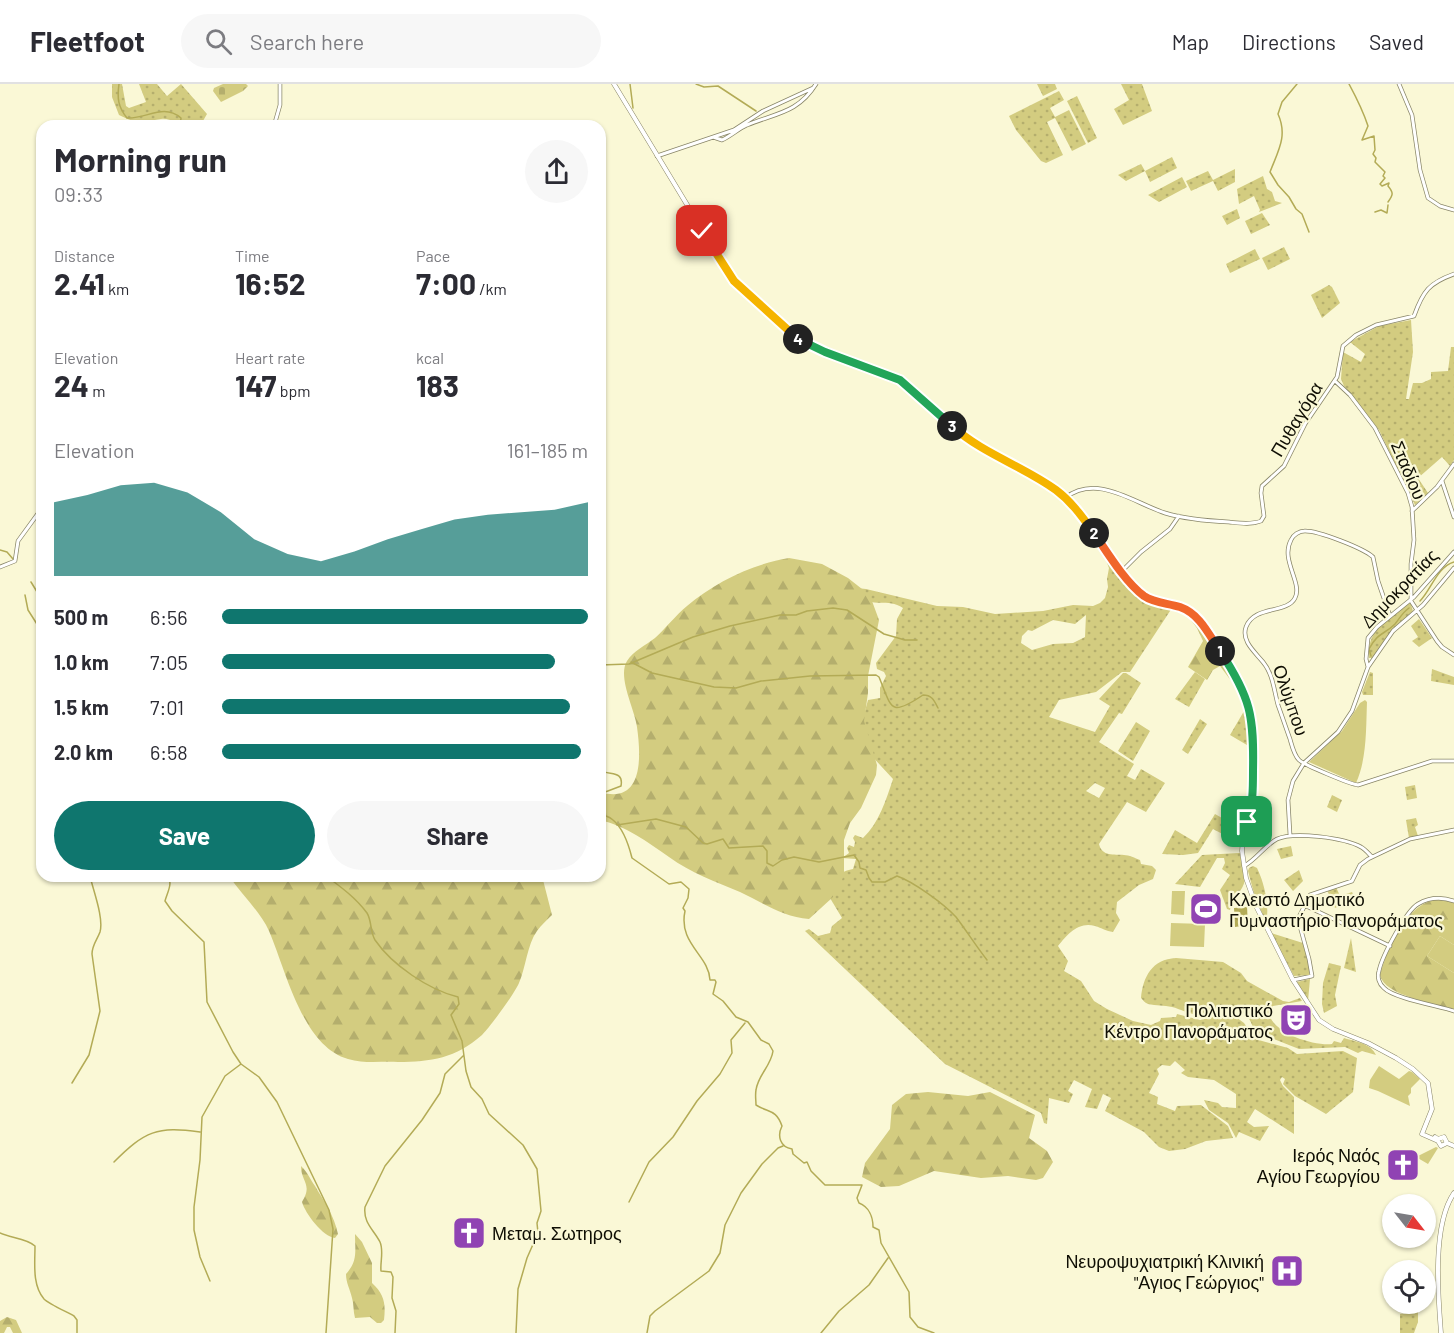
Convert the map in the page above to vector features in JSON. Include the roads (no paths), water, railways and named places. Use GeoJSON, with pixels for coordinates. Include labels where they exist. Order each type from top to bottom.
{"type":"FeatureCollection","features":[{"type":"Feature","properties":{"kind":"main road"},"geometry":{"type":"LineString","coordinates":[[614,84],[732,278],[789,332],[820,350],[900,380],[970,442],[1050,486],[1065,498],[1122,571],[1145,596],[1156,602],[1181,608],[1197,618],[1240,684],[1251,714],[1254,751],[1252,807],[1243,839],[1246,879],[1256,906],[1293,980],[1313,1013],[1333,1029],[1368,1042],[1403,1062],[1426,1082],[1430,1090],[1432,1108],[1422,1134],[1438,1140],[1441,1146],[1447,1143],[1454,1146]]}},
{"type":"Feature","properties":{"kind":"main road"},"geometry":{"type":"LineString","coordinates":[[1440,1333],[1441,1231],[1454,1193]]}},
{"type":"Feature","properties":{"kind":"street"},"geometry":{"type":"LineString","coordinates":[[276,120],[280,105],[280,84]]}},
{"type":"Feature","properties":{"kind":"street"},"geometry":{"type":"LineString","coordinates":[[1399,84],[1412,115],[1420,170],[1428,198],[1440,206],[1454,210]]}},
{"type":"Feature","properties":{"kind":"street"},"geometry":{"type":"LineString","coordinates":[[713,137],[722,140],[746,126],[789,109],[804,101],[815,86]]}},
{"type":"Feature","properties":{"kind":"street"},"geometry":{"type":"LineString","coordinates":[[657,156],[734,130],[763,111],[815,86]]}},
{"type":"Feature","properties":{"kind":"street","name":"Πυθαγόρα"},"geometry":{"type":"LineString","coordinates":[[1179,516],[1252,524],[1261,521],[1264,516],[1262,486],[1284,466],[1305,424],[1335,381],[1339,373],[1341,352],[1348,340],[1376,325],[1414,316],[1431,284],[1454,274]]}},
{"type":"Feature","properties":{"kind":"street"},"geometry":{"type":"LineString","coordinates":[[1339,373],[1344,389]]}},
{"type":"Feature","properties":{"kind":"street","name":"Σταδίου"},"geometry":{"type":"LineString","coordinates":[[1335,381],[1363,412],[1380,436],[1408,492],[1414,543],[1412,599],[1417,611],[1441,646],[1454,655]]}},
{"type":"Feature","properties":{"kind":"street"},"geometry":{"type":"LineString","coordinates":[[1412,511],[1442,481],[1454,464]]}},
{"type":"Feature","properties":{"kind":"street"},"geometry":{"type":"LineString","coordinates":[[1442,481],[1454,517]]}},
{"type":"Feature","properties":{"kind":"street"},"geometry":{"type":"LineString","coordinates":[[1065,498],[1080,490],[1100,489],[1179,516],[1170,530],[1141,552],[1122,571]]}},
{"type":"Feature","properties":{"kind":"street"},"geometry":{"type":"LineString","coordinates":[[0,567],[13,563],[18,541],[36,516]]}},
{"type":"Feature","properties":{"kind":"street","name":"Ολύμπου"},"geometry":{"type":"LineString","coordinates":[[1390,616],[1378,581],[1373,557],[1364,551],[1317,533],[1299,532],[1291,540],[1288,550],[1290,568],[1297,589],[1295,598],[1290,603],[1255,616],[1246,627],[1248,643],[1270,673],[1293,747],[1299,760],[1304,763],[1359,785],[1432,760],[1454,761]]}},
{"type":"Feature","properties":{"kind":"street","name":"Δημοκρατίας"},"geometry":{"type":"LineString","coordinates":[[1290,835],[1288,800],[1294,778],[1304,763],[1344,725],[1354,708],[1368,667],[1366,659],[1368,638],[1390,616],[1412,599],[1454,552]]}},
{"type":"Feature","properties":{"kind":"street"},"geometry":{"type":"LineString","coordinates":[[1368,667],[1393,631],[1417,611],[1454,568]]}},
{"type":"Feature","properties":{"kind":"street"},"geometry":{"type":"LineString","coordinates":[[1293,980],[1312,976],[1298,920],[1304,904],[1313,892],[1352,881],[1361,863],[1410,839],[1454,830]]}},
{"type":"Feature","properties":{"kind":"street"},"geometry":{"type":"LineString","coordinates":[[1244,866],[1270,843],[1290,835],[1345,842],[1362,848],[1372,857]]}},
{"type":"Feature","properties":{"kind":"street"},"geometry":{"type":"LineString","coordinates":[[1454,900],[1435,898],[1417,904],[1403,921],[1378,973],[1384,988],[1405,998],[1454,1011]]}},
{"type":"Feature","properties":{"kind":"street"},"geometry":{"type":"LineString","coordinates":[[1304,904],[1390,946]]}},
{"type":"Feature","properties":{"kind":"water"},"geometry":{"type":"Polygon","coordinates":[[[1247,907],[1248,925],[1235,927],[1234,908],[1247,907]]]}},
{"type":"Feature","properties":{"kind":"waterway"},"geometry":{"type":"LineString","coordinates":[[119,84],[119,102],[127,118],[168,112],[181,118],[181,120]]}},
{"type":"Feature","properties":{"kind":"waterway"},"geometry":{"type":"LineString","coordinates":[[630,84],[633,108]]}},
{"type":"Feature","properties":{"kind":"waterway"},"geometry":{"type":"LineString","coordinates":[[696,84],[704,87],[718,86],[756,111]]}},
{"type":"Feature","properties":{"kind":"waterway"},"geometry":{"type":"LineString","coordinates":[[1297,84],[1282,102],[1278,114],[1282,136],[1270,172],[1302,214],[1309,232]]}},
{"type":"Feature","properties":{"kind":"waterway"},"geometry":{"type":"LineString","coordinates":[[1349,84],[1368,126],[1362,140],[1374,136],[1375,162],[1385,172],[1383,176],[1385,178],[1380,184],[1382,186],[1389,183],[1388,186],[1392,192],[1388,202]]}},
{"type":"Feature","properties":{"kind":"waterway"},"geometry":{"type":"LineString","coordinates":[[1375,212],[1381,210],[1387,213],[1388,205]]}},
{"type":"Feature","properties":{"kind":"waterway"},"geometry":{"type":"LineString","coordinates":[[0,550],[7,552],[13,559]]}},
{"type":"Feature","properties":{"kind":"waterway"},"geometry":{"type":"LineString","coordinates":[[1420,601],[1443,569],[1454,562]]}},
{"type":"Feature","properties":{"kind":"waterway"},"geometry":{"type":"LineString","coordinates":[[31,582],[36,590]]}},
{"type":"Feature","properties":{"kind":"waterway"},"geometry":{"type":"LineString","coordinates":[[25,595],[28,610],[36,623]]}},
{"type":"Feature","properties":{"kind":"waterway"},"geometry":{"type":"LineString","coordinates":[[606,665],[629,664],[693,637],[730,626],[780,615],[796,615],[807,611],[833,608],[847,610],[884,634],[905,640],[917,640]]}},
{"type":"Feature","properties":{"kind":"waterway"},"geometry":{"type":"LineString","coordinates":[[1371,656],[1369,649],[1375,639],[1391,628],[1409,608]]}},
{"type":"Feature","properties":{"kind":"waterway"},"geometry":{"type":"LineString","coordinates":[[631,662],[652,673],[714,687],[736,688],[761,681],[810,676],[876,675],[893,706],[898,708],[904,706],[923,695],[932,698],[938,708]]}},
{"type":"Feature","properties":{"kind":"waterway"},"geometry":{"type":"LineString","coordinates":[[606,772],[618,775],[621,781],[621,786],[606,792]]}},
{"type":"Feature","properties":{"kind":"waterway"},"geometry":{"type":"LineString","coordinates":[[606,816],[620,828],[628,843],[632,858],[669,884],[681,882],[689,889],[683,908],[686,932],[705,963],[710,980],[716,982],[713,994],[723,1001],[736,1017],[748,1022],[761,1040],[769,1044],[773,1051],[757,1085],[756,1105],[772,1112],[777,1117],[782,1126],[780,1137],[782,1143],[792,1149],[793,1154],[804,1163],[807,1162],[811,1171],[825,1185],[862,1185],[857,1198],[870,1213],[873,1227],[879,1230],[881,1243],[909,1292],[910,1317],[918,1327],[934,1333]]}},
{"type":"Feature","properties":{"kind":"waterway"},"geometry":{"type":"LineString","coordinates":[[617,825],[656,819],[686,827],[703,843],[723,839],[729,848],[763,846],[767,851],[767,863],[773,866],[782,860],[794,857],[819,862],[854,855],[860,868],[866,870],[872,882],[885,882],[897,876],[937,900],[956,917],[987,960]]}},
{"type":"Feature","properties":{"kind":"waterway"},"geometry":{"type":"LineString","coordinates":[[72,1083],[89,1055],[100,1011],[92,954],[100,932],[101,919],[92,882]]}},
{"type":"Feature","properties":{"kind":"waterway"},"geometry":{"type":"LineString","coordinates":[[170,882],[165,901],[172,911],[204,942],[207,1002],[241,1064],[259,1077],[277,1102],[329,1210],[333,1229],[326,1333]]}},
{"type":"Feature","properties":{"kind":"waterway"},"geometry":{"type":"LineString","coordinates":[[334,882],[367,913],[375,940],[391,958],[412,975],[435,989],[458,997],[459,1004],[451,1015],[462,1041],[466,1071],[471,1087],[482,1099],[489,1114],[523,1145],[537,1169],[541,1211],[537,1223],[538,1233],[527,1258],[518,1289],[516,1333]]}},
{"type":"Feature","properties":{"kind":"waterway"},"geometry":{"type":"LineString","coordinates":[[629,1202],[649,1162],[673,1137],[697,1101],[720,1074],[732,1053],[731,1040],[745,1023]]}},
{"type":"Feature","properties":{"kind":"waterway"},"geometry":{"type":"LineString","coordinates":[[395,1333],[393,1277],[391,1272],[381,1271],[381,1245],[367,1222],[365,1207],[385,1166],[422,1120],[440,1093],[445,1074],[463,1056]]}},
{"type":"Feature","properties":{"kind":"waterway"},"geometry":{"type":"LineString","coordinates":[[210,1281],[200,1257],[194,1230],[202,1117],[225,1076],[241,1064]]}},
{"type":"Feature","properties":{"kind":"waterway"},"geometry":{"type":"LineString","coordinates":[[114,1162],[134,1143],[152,1133],[173,1130],[200,1132]]}},
{"type":"Feature","properties":{"kind":"waterway"},"geometry":{"type":"LineString","coordinates":[[647,1333],[650,1316],[709,1271],[720,1253],[725,1225],[741,1193],[762,1164],[783,1146]]}},
{"type":"Feature","properties":{"kind":"waterway"},"geometry":{"type":"LineString","coordinates":[[0,1233],[28,1241],[35,1246],[35,1274],[40,1293],[46,1301],[74,1316],[77,1320],[77,1333]]}},
{"type":"Feature","properties":{"kind":"waterway"},"geometry":{"type":"LineString","coordinates":[[821,1333],[839,1311],[869,1285],[888,1258]]}},
{"type":"Feature","properties":{"kind":"place","name":"Κλειστό Δημοτικό Γυμναστήριο Πανοράματος"},"geometry":{"type":"Point","coordinates":[1206,909]}},
{"type":"Feature","properties":{"kind":"place","name":"Πολιτιστικό Κέντρο Πανοράματος"},"geometry":{"type":"Point","coordinates":[1296,1020]}},
{"type":"Feature","properties":{"kind":"place","name":"Ιερός Ναός Αγίου Γεωργίου"},"geometry":{"type":"Point","coordinates":[1403,1165]}},
{"type":"Feature","properties":{"kind":"place","name":"Μεταμ. Σωτηρος"},"geometry":{"type":"Point","coordinates":[469,1233]}},
{"type":"Feature","properties":{"kind":"place","name":"Νευροψυχιατρική Κλινική \"Αγιος Γεώργιος\""},"geometry":{"type":"Point","coordinates":[1287,1271]}}]}
